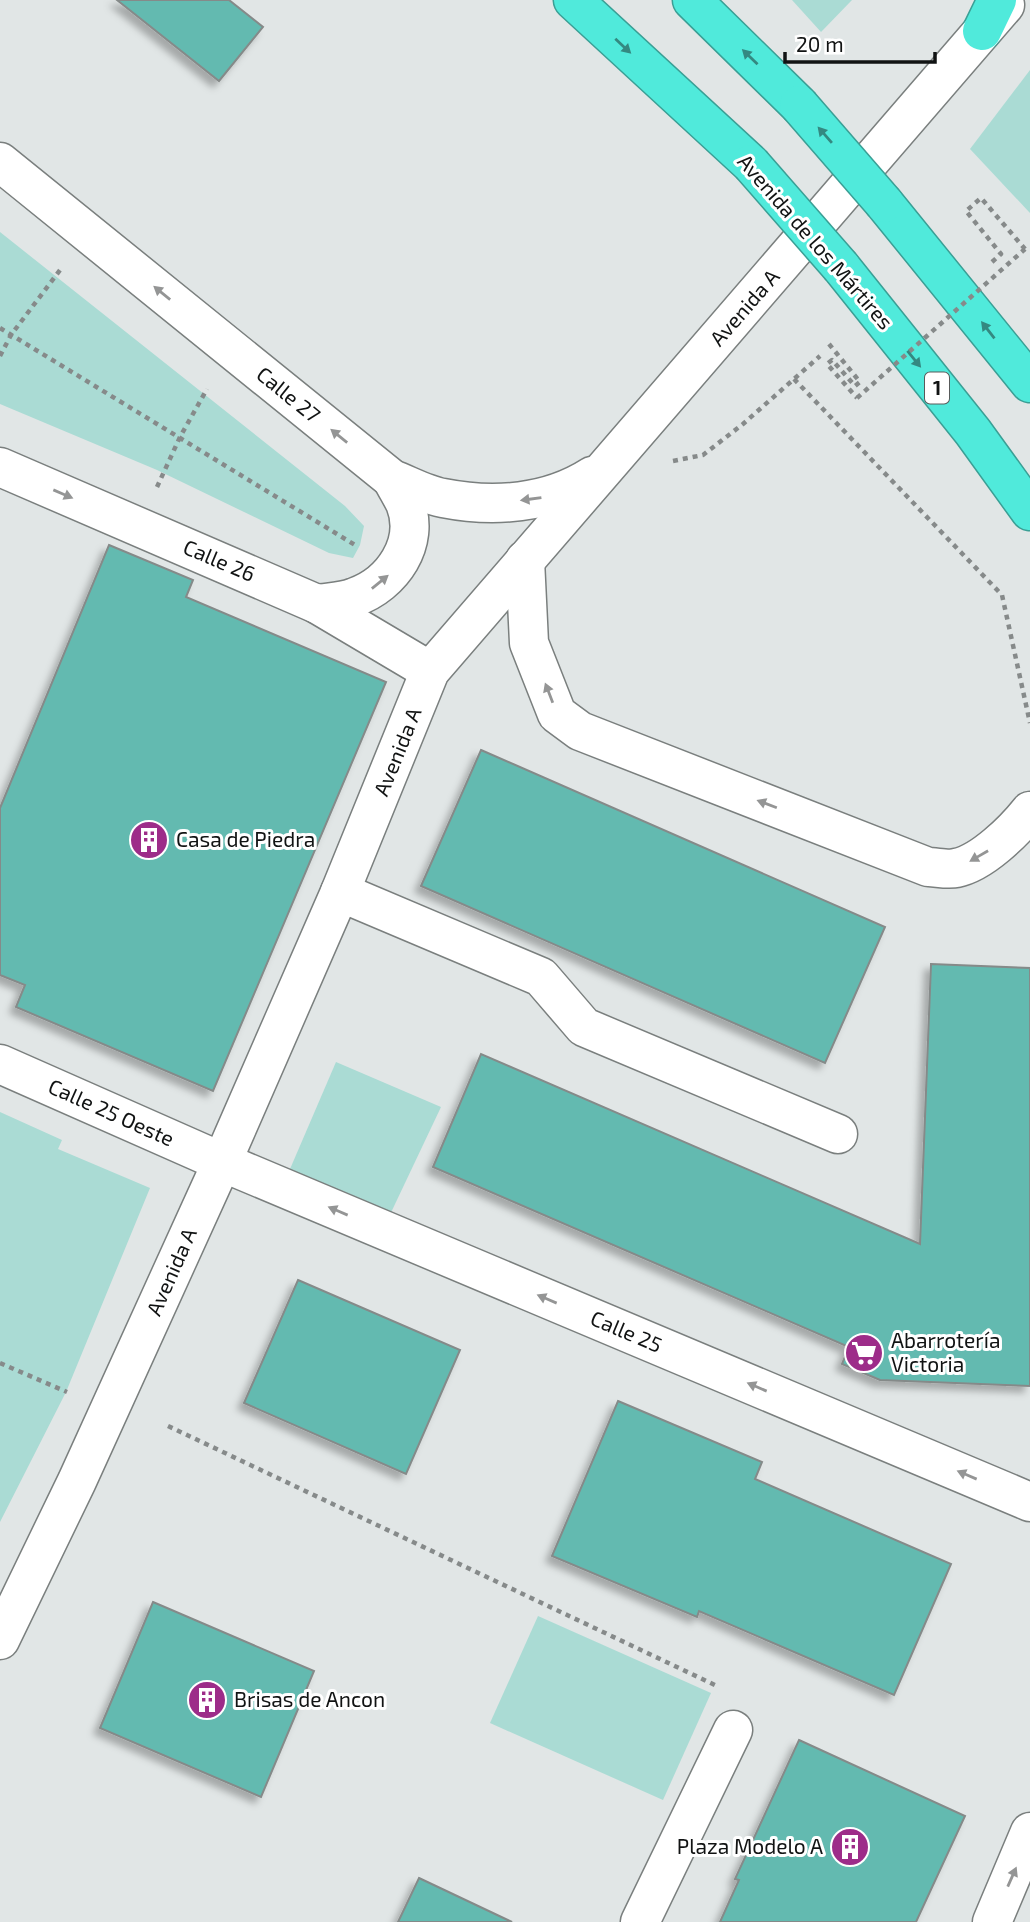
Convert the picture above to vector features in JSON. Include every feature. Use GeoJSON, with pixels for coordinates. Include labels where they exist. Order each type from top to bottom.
{"type":"FeatureCollection","features":[{"type":"Feature","properties":{"kind":"highway","name":"Avenida de los Mártires"},"geometry":{"type":"LineString","coordinates":[[573,0],[751,164],[841,267],[973,432],[1030,511]]}},
{"type":"Feature","properties":{"kind":"highway"},"geometry":{"type":"LineString","coordinates":[[692,0],[799,105],[884,203],[1030,383]]}},
{"type":"Feature","properties":{"kind":"street","name":"Avenida A"},"geometry":{"type":"LineString","coordinates":[[0,1640],[78,1481],[222,1161],[340,892],[430,671],[614,461],[990,15],[1010,0]]}},
{"type":"Feature","properties":{"kind":"street","name":"Calle 27"},"geometry":{"type":"LineString","coordinates":[[0,162],[392,479],[441,498],[491,505],[542,498],[589,479],[614,461]]}},
{"type":"Feature","properties":{"kind":"street","name":"Calle 26"},"geometry":{"type":"LineString","coordinates":[[0,467],[317,604],[430,671]]}},
{"type":"Feature","properties":{"kind":"street"},"geometry":{"type":"LineString","coordinates":[[317,604],[354,598],[380,585],[400,563],[409,535],[406,505],[392,479]]}},
{"type":"Feature","properties":{"kind":"street"},"geometry":{"type":"LineString","coordinates":[[525,560],[529,643],[557,714],[580,731],[928,867],[955,868],[984,855],[1014,830],[1030,811]]}},
{"type":"Feature","properties":{"kind":"street"},"geometry":{"type":"LineString","coordinates":[[340,892],[541,977],[584,1027],[838,1133]]}},
{"type":"Feature","properties":{"kind":"street","name":"Calle 25 Oeste"},"geometry":{"type":"LineString","coordinates":[[0,1064],[222,1161]]}},
{"type":"Feature","properties":{"kind":"street","name":"Calle 25"},"geometry":{"type":"LineString","coordinates":[[222,1161],[1030,1502]]}},
{"type":"Feature","properties":{"kind":"street"},"geometry":{"type":"LineString","coordinates":[[640,1922],[733,1730]]}},
{"type":"Feature","properties":{"kind":"street"},"geometry":{"type":"LineString","coordinates":[[992,1922],[1030,1832]]}},
{"type":"Feature","properties":{"kind":"path"},"geometry":{"type":"LineString","coordinates":[[829,344],[860,382],[855,386],[832,360],[827,364],[857,398],[1025,249],[981,198],[966,211],[1002,254]]}},
{"type":"Feature","properties":{"kind":"path"},"geometry":{"type":"LineString","coordinates":[[0,356],[54,276],[91,235]]}},
{"type":"Feature","properties":{"kind":"path"},"geometry":{"type":"LineString","coordinates":[[0,328],[394,569]]}},
{"type":"Feature","properties":{"kind":"path"},"geometry":{"type":"LineString","coordinates":[[140,527],[180,438],[231,349]]}},
{"type":"Feature","properties":{"kind":"path"},"geometry":{"type":"LineString","coordinates":[[614,461],[656,465],[703,455],[820,356]]}},
{"type":"Feature","properties":{"kind":"path"},"geometry":{"type":"LineString","coordinates":[[794,379],[1002,595],[1030,723]]}},
{"type":"Feature","properties":{"kind":"path"},"geometry":{"type":"LineString","coordinates":[[0,1363],[66,1392]]}},
{"type":"Feature","properties":{"kind":"path"},"geometry":{"type":"LineString","coordinates":[[168,1426],[728,1691]]}},
{"type":"Feature","properties":{"kind":"green space"},"geometry":{"type":"Polygon","coordinates":[[[792,0],[852,0],[821,32],[792,0]]]}},
{"type":"Feature","properties":{"kind":"green space"},"geometry":{"type":"Polygon","coordinates":[[[1030,70],[1030,213],[970,149],[1030,70]]]}},
{"type":"Feature","properties":{"kind":"green space"},"geometry":{"type":"Polygon","coordinates":[[[0,232],[345,506],[364,526],[360,545],[353,558],[329,553],[157,470],[0,404],[0,232]]]}},
{"type":"Feature","properties":{"kind":"green space"},"geometry":{"type":"Polygon","coordinates":[[[336,1062],[441,1107],[387,1221],[287,1176],[336,1062]]]}},
{"type":"Feature","properties":{"kind":"green space"},"geometry":{"type":"Polygon","coordinates":[[[0,1112],[62,1140],[58,1149],[150,1188],[66,1392],[0,1522],[0,1112]]]}},
{"type":"Feature","properties":{"kind":"green space"},"geometry":{"type":"Polygon","coordinates":[[[538,1616],[711,1693],[663,1800],[490,1723],[538,1616]]]}},
{"type":"Feature","properties":{"kind":"building"},"geometry":{"type":"Polygon","coordinates":[[[117,0],[229,0],[263,27],[219,81],[117,0]]]}},
{"type":"Feature","properties":{"kind":"building"},"geometry":{"type":"Polygon","coordinates":[[[109,545],[193,580],[186,597],[386,682],[213,1091],[16,1007],[25,985],[0,975],[0,808],[109,545]]]}},
{"type":"Feature","properties":{"kind":"building"},"geometry":{"type":"Polygon","coordinates":[[[481,750],[885,927],[825,1063],[421,886],[481,750]]]}},
{"type":"Feature","properties":{"kind":"building"},"geometry":{"type":"Polygon","coordinates":[[[931,964],[1030,968],[1030,1386],[880,1380],[842,1364],[849,1347],[433,1167],[481,1054],[920,1244],[931,964]]]}},
{"type":"Feature","properties":{"kind":"building"},"geometry":{"type":"Polygon","coordinates":[[[298,1280],[460,1350],[406,1474],[244,1403],[298,1280]]]}},
{"type":"Feature","properties":{"kind":"building"},"geometry":{"type":"Polygon","coordinates":[[[618,1401],[762,1462],[755,1479],[951,1564],[894,1695],[699,1611],[697,1617],[552,1556],[618,1401]]]}},
{"type":"Feature","properties":{"kind":"building","name":"Brisas de Ancon"},"geometry":{"type":"Polygon","coordinates":[[[153,1602],[314,1671],[261,1797],[100,1728],[153,1602]]]}},
{"type":"Feature","properties":{"kind":"building","name":"Plaza Modelo A"},"geometry":{"type":"Polygon","coordinates":[[[799,1740],[965,1816],[916,1922],[720,1922],[739,1880],[735,1879],[799,1740]]]}},
{"type":"Feature","properties":{"kind":"building"},"geometry":{"type":"Polygon","coordinates":[[[419,1878],[512,1922],[398,1922],[419,1878]]]}},
{"type":"Feature","properties":{"kind":"place","name":"Casa de Piedra"},"geometry":{"type":"Point","coordinates":[149,840]}},
{"type":"Feature","properties":{"kind":"place","name":"Abarrotería Victoria"},"geometry":{"type":"Point","coordinates":[864,1353]}},
{"type":"Feature","properties":{"kind":"place","name":"Brisas de Ancon"},"geometry":{"type":"Point","coordinates":[207,1700]}},
{"type":"Feature","properties":{"kind":"place","name":"Plaza Modelo A"},"geometry":{"type":"Point","coordinates":[850,1847]}}]}
